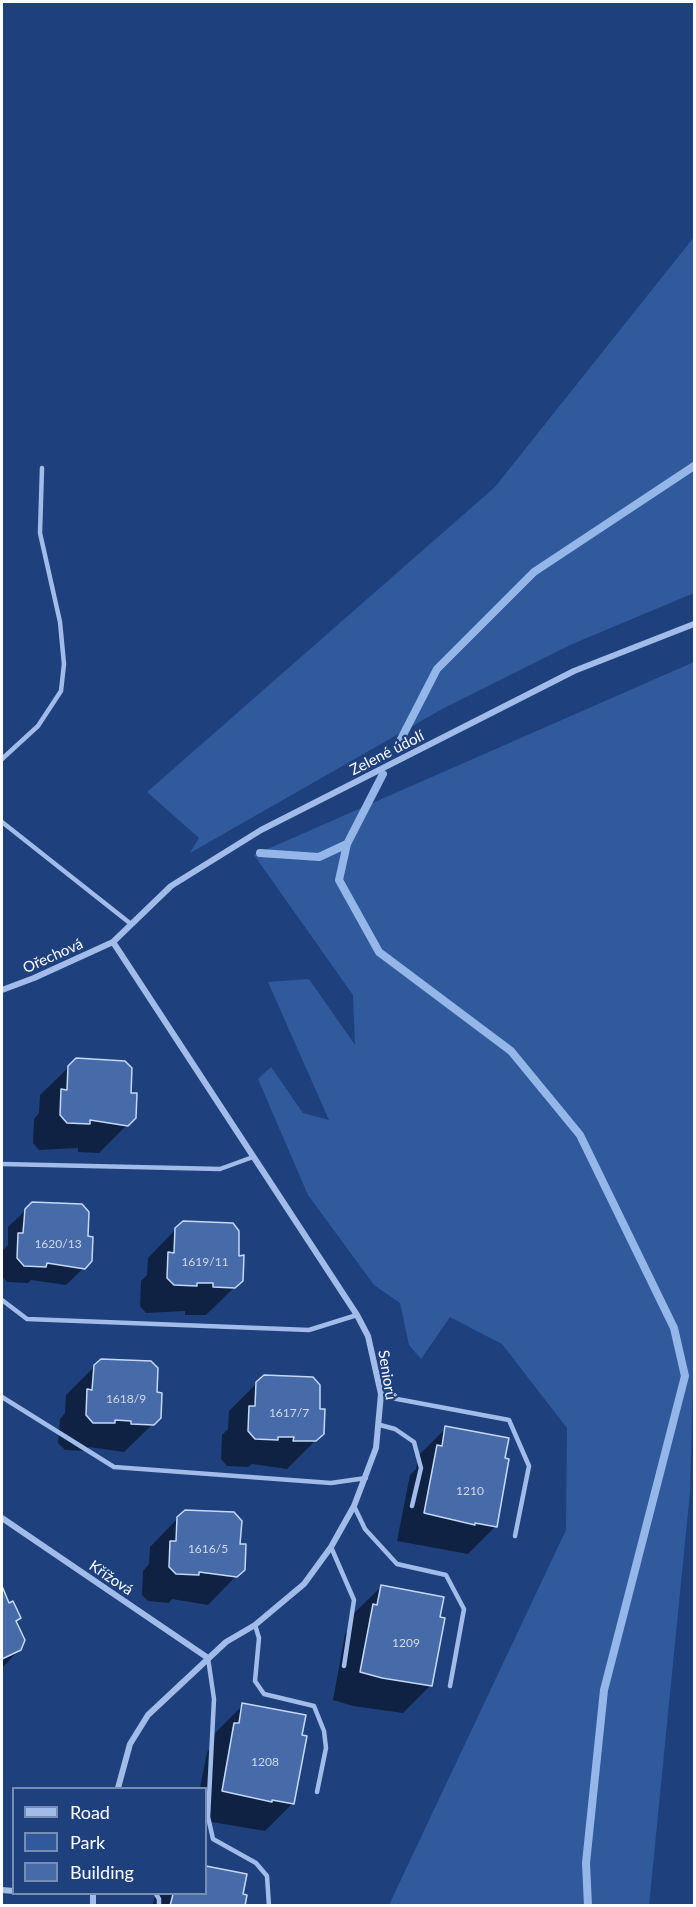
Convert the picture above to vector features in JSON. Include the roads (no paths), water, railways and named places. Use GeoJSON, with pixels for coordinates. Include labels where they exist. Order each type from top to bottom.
{"type":"FeatureCollection","features":[{"type":"Feature","properties":{"kind":"street","name":"Zelené údolí"},"geometry":{"type":"LineString","coordinates":[[113,942],[171,886],[261,830],[574,671],[694,624]]}},
{"type":"Feature","properties":{"kind":"street","name":"Ořechová"},"geometry":{"type":"LineString","coordinates":[[2,990],[113,942]]}},
{"type":"Feature","properties":{"kind":"street","name":"Seniorů"},"geometry":{"type":"LineString","coordinates":[[113,942],[357,1315],[368,1336],[381,1394],[380,1425],[376,1448],[354,1506],[331,1547],[304,1584],[255,1625],[226,1642],[148,1715],[130,1744],[118,1787]]}},
{"type":"Feature","properties":{"kind":"street","name":"Křížová"},"geometry":{"type":"LineString","coordinates":[[2,1518],[207,1658]]}},
{"type":"Feature","properties":{"kind":"lane"},"geometry":{"type":"LineString","coordinates":[[2,759],[38,726],[61,691],[64,664],[60,622],[40,533],[42,468]]}},
{"type":"Feature","properties":{"kind":"lane"},"geometry":{"type":"LineString","coordinates":[[2,822],[131,924]]}},
{"type":"Feature","properties":{"kind":"lane"},"geometry":{"type":"LineString","coordinates":[[2,1164],[220,1169],[253,1157]]}},
{"type":"Feature","properties":{"kind":"lane"},"geometry":{"type":"LineString","coordinates":[[2,1300],[27,1319],[309,1330],[357,1315]]}},
{"type":"Feature","properties":{"kind":"lane"},"geometry":{"type":"LineString","coordinates":[[381,1394],[509,1420],[529,1466],[515,1536]]}},
{"type":"Feature","properties":{"kind":"lane"},"geometry":{"type":"LineString","coordinates":[[2,1397],[114,1467],[331,1482],[366,1478]]}},
{"type":"Feature","properties":{"kind":"lane"},"geometry":{"type":"LineString","coordinates":[[380,1425],[395,1429],[414,1442],[421,1467],[412,1506]]}},
{"type":"Feature","properties":{"kind":"lane"},"geometry":{"type":"LineString","coordinates":[[354,1506],[365,1529],[397,1563],[446,1575],[464,1609],[450,1686]]}},
{"type":"Feature","properties":{"kind":"lane"},"geometry":{"type":"LineString","coordinates":[[331,1547],[354,1600],[344,1665]]}},
{"type":"Feature","properties":{"kind":"lane"},"geometry":{"type":"LineString","coordinates":[[255,1625],[259,1638],[255,1681],[264,1694],[314,1706],[324,1731],[326,1748],[318,1792]]}},
{"type":"Feature","properties":{"kind":"lane"},"geometry":{"type":"LineString","coordinates":[[207,1658],[214,1699],[208,1817],[213,1839],[256,1863],[267,1876],[269,1905]]}},
{"type":"Feature","properties":{"kind":"waterway"},"geometry":{"type":"LineString","coordinates":[[401,739],[437,669],[534,572],[694,466]]}},
{"type":"Feature","properties":{"kind":"waterway"},"geometry":{"type":"LineString","coordinates":[[260,853],[319,857],[347,844],[383,774]]}},
{"type":"Feature","properties":{"kind":"waterway"},"geometry":{"type":"LineString","coordinates":[[347,844],[339,880],[379,952],[511,1051],[580,1135],[674,1328],[685,1376],[604,1690],[586,1863],[588,1906]]}}]}
